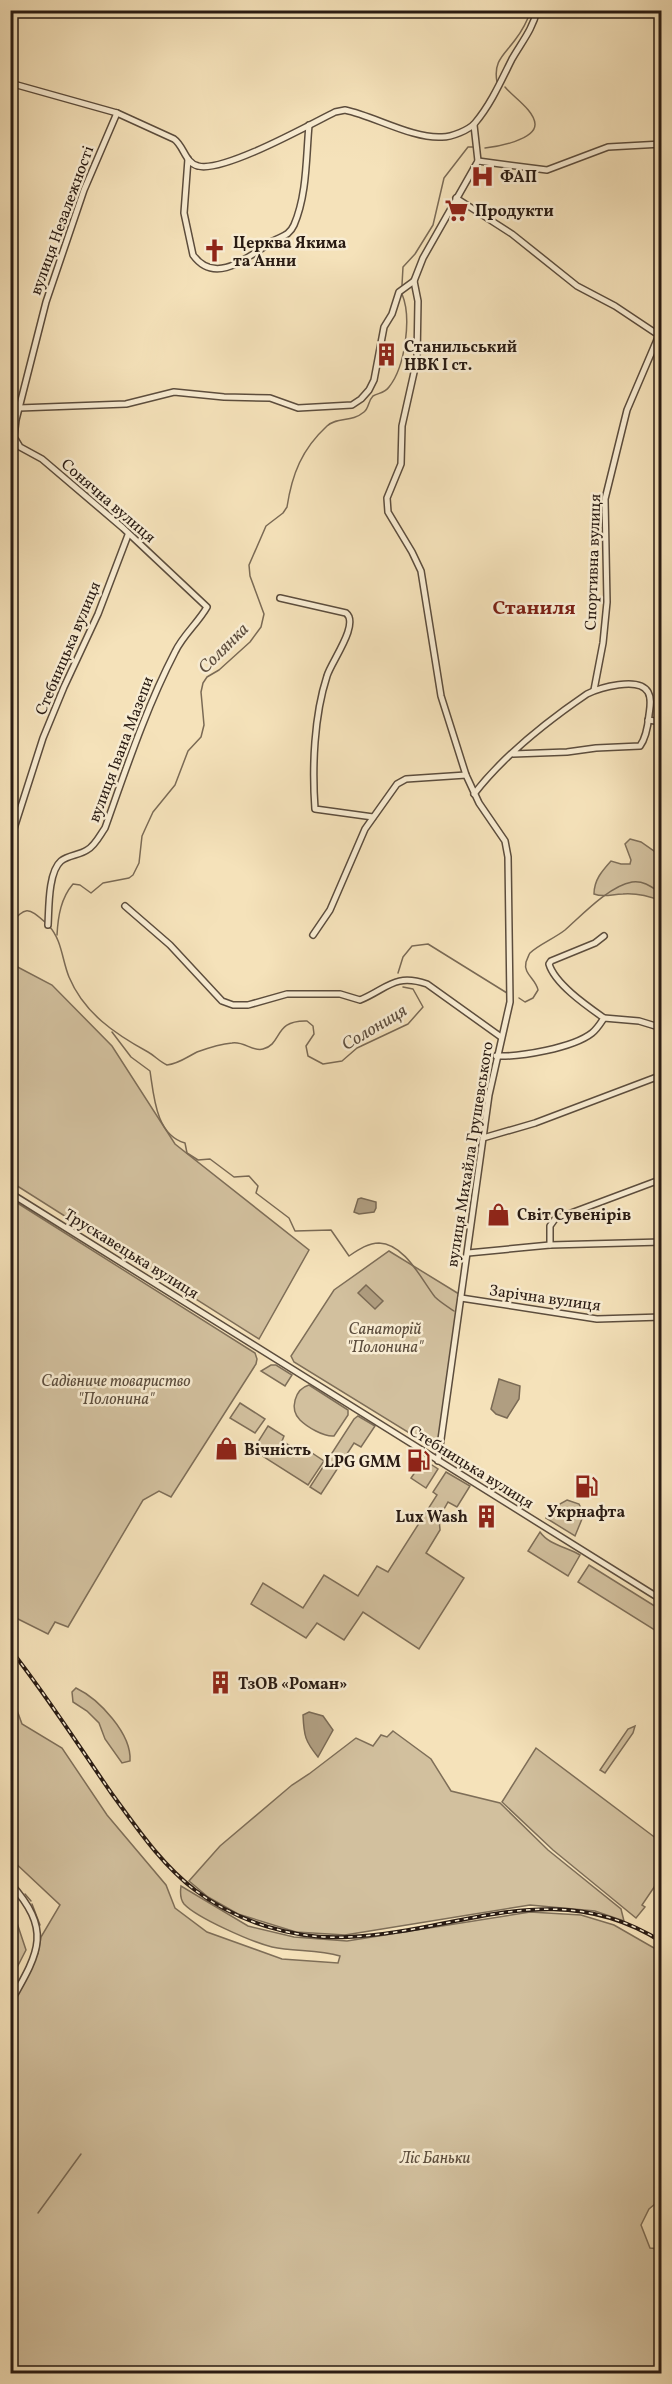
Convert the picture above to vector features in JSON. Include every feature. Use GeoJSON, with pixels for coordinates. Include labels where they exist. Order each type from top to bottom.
{"type":"FeatureCollection","features":[{"type":"Feature","properties":{"kind":"street"},"geometry":{"type":"LineString","coordinates":[[10,83],[117,113],[174,139],[180,143],[188,159],[194,165],[207,167],[235,159],[335,112],[345,110],[440,138],[451,136],[474,125],[530,31],[537,10]]}},
{"type":"Feature","properties":{"kind":"street","name":"вулиця Незалежності"},"geometry":{"type":"LineString","coordinates":[[19,408],[46,302],[84,190],[117,113]]}},
{"type":"Feature","properties":{"kind":"street"},"geometry":{"type":"LineString","coordinates":[[188,159],[184,213],[193,255],[208,267],[217,269],[229,267],[289,234],[292,229],[302,201],[309,125]]}},
{"type":"Feature","properties":{"kind":"street"},"geometry":{"type":"LineString","coordinates":[[19,408],[126,404],[174,392],[224,397],[270,398],[298,408],[352,405],[369,390],[374,380],[384,327],[392,314],[399,292],[414,281],[423,258],[478,161],[474,125]]}},
{"type":"Feature","properties":{"kind":"street"},"geometry":{"type":"LineString","coordinates":[[478,161],[547,170],[608,147],[662,144]]}},
{"type":"Feature","properties":{"kind":"street"},"geometry":{"type":"LineString","coordinates":[[456,198],[512,234],[577,286],[615,306],[660,336]]}},
{"type":"Feature","properties":{"kind":"street","name":"вулиця Михайла Грушевського"},"geometry":{"type":"LineString","coordinates":[[414,281],[418,301],[417,359],[402,426],[401,464],[386,504],[388,512],[421,571],[441,696],[466,775],[474,794],[505,842],[508,857],[511,989],[510,1002],[496,1056],[483,1138],[439,1458]]}},
{"type":"Feature","properties":{"kind":"street","name":"Спортивна вулиця"},"geometry":{"type":"LineString","coordinates":[[594,690],[603,643],[607,602],[605,499],[627,410],[660,336]]}},
{"type":"Feature","properties":{"kind":"street","name":"Сонячна вулиця"},"geometry":{"type":"LineString","coordinates":[[19,408],[14,431],[20,447],[42,459],[123,528],[207,607]]}},
{"type":"Feature","properties":{"kind":"street","name":"Стебницька вулиця"},"geometry":{"type":"LineString","coordinates":[[10,841],[43,738],[98,614],[128,535]]}},
{"type":"Feature","properties":{"kind":"street"},"geometry":{"type":"LineString","coordinates":[[280,598],[346,613],[350,616],[345,640],[328,672],[325,684],[313,756],[315,809],[373,817]]}},
{"type":"Feature","properties":{"kind":"street","name":"вулиця Івана Мазепи"},"geometry":{"type":"LineString","coordinates":[[48,925],[51,883],[56,869],[61,861],[86,851],[105,828],[159,683],[176,649],[200,620],[207,607]]}},
{"type":"Feature","properties":{"kind":"street"},"geometry":{"type":"LineString","coordinates":[[474,794],[488,776],[513,754],[570,706],[594,690],[630,684],[644,687],[651,699],[645,738],[642,744],[636,747],[513,754]]}},
{"type":"Feature","properties":{"kind":"street"},"geometry":{"type":"LineString","coordinates":[[648,720],[662,722]]}},
{"type":"Feature","properties":{"kind":"street"},"geometry":{"type":"LineString","coordinates":[[313,935],[330,910],[350,861],[373,817],[394,787],[401,781],[466,775]]}},
{"type":"Feature","properties":{"kind":"street"},"geometry":{"type":"LineString","coordinates":[[125,906],[170,945],[222,1001],[233,1005],[248,1005],[287,994],[340,994],[360,1000],[385,985],[404,979],[416,980],[427,984],[501,1037]]}},
{"type":"Feature","properties":{"kind":"street"},"geometry":{"type":"LineString","coordinates":[[604,936],[595,943],[551,962],[549,964],[555,975],[576,998],[604,1018],[639,1021],[662,1028]]}},
{"type":"Feature","properties":{"kind":"street"},"geometry":{"type":"LineString","coordinates":[[496,1056],[522,1054],[576,1041],[592,1032],[604,1018]]}},
{"type":"Feature","properties":{"kind":"street"},"geometry":{"type":"LineString","coordinates":[[483,1138],[536,1123],[662,1075]]}},
{"type":"Feature","properties":{"kind":"street"},"geometry":{"type":"LineString","coordinates":[[550,1245],[550,1226],[555,1219],[662,1179]]}},
{"type":"Feature","properties":{"kind":"street","name":"Трускавецька вулиця"},"geometry":{"type":"LineString","coordinates":[[10,1193],[267,1354]]}},
{"type":"Feature","properties":{"kind":"street"},"geometry":{"type":"LineString","coordinates":[[468,1253],[550,1245],[662,1242]]}},
{"type":"Feature","properties":{"kind":"street","name":"Зарічна вулиця"},"geometry":{"type":"LineString","coordinates":[[461,1298],[597,1319],[662,1317]]}},
{"type":"Feature","properties":{"kind":"street","name":"Стебницька вулиця"},"geometry":{"type":"LineString","coordinates":[[267,1354],[439,1458],[662,1600]]}},
{"type":"Feature","properties":{"kind":"street"},"geometry":{"type":"LineString","coordinates":[[10,1883],[32,1910],[39,1937],[34,1955],[10,2003]]}},
{"type":"Feature","properties":{"kind":"green space"},"geometry":{"type":"Polygon","coordinates":[[[630,839],[641,842],[661,856],[661,901],[638,894],[605,896],[594,894],[597,880],[611,861],[630,864],[631,860],[625,844],[630,839]]]}},
{"type":"Feature","properties":{"kind":"green space"},"geometry":{"type":"Polygon","coordinates":[[[10,963],[52,985],[112,1046],[175,1144],[309,1250],[259,1339],[11,1182],[10,963]]]}},
{"type":"Feature","properties":{"kind":"green space","name":"Садівниче товариство \"Полонина\""},"geometry":{"type":"Polygon","coordinates":[[[11,1199],[255,1353],[257,1359],[171,1497],[159,1491],[143,1500],[68,1627],[55,1622],[48,1634],[16,1618],[11,1623],[11,1199]]]}},
{"type":"Feature","properties":{"kind":"green space","name":"Санаторій \"Полонина\""},"geometry":{"type":"Polygon","coordinates":[[[389,1251],[459,1294],[438,1445],[432,1447],[294,1362],[291,1356],[334,1290],[389,1251]]]}},
{"type":"Feature","properties":{"kind":"green space"},"geometry":{"type":"Polygon","coordinates":[[[271,1365],[276,1365],[292,1375],[285,1386],[261,1371],[271,1365]]]}},
{"type":"Feature","properties":{"kind":"green space"},"geometry":{"type":"Polygon","coordinates":[[[309,1385],[348,1410],[348,1415],[334,1436],[316,1431],[297,1416],[295,1400],[300,1391],[309,1385]]]}},
{"type":"Feature","properties":{"kind":"green space"},"geometry":{"type":"Polygon","coordinates":[[[240,1403],[265,1419],[255,1433],[230,1418],[240,1403]]]}},
{"type":"Feature","properties":{"kind":"green space"},"geometry":{"type":"Polygon","coordinates":[[[358,1416],[375,1426],[361,1447],[354,1443],[321,1494],[310,1487],[358,1416]]]}},
{"type":"Feature","properties":{"kind":"green space"},"geometry":{"type":"Polygon","coordinates":[[[268,1426],[284,1436],[282,1441],[303,1454],[309,1451],[324,1461],[308,1485],[253,1450],[268,1426]]]}},
{"type":"Feature","properties":{"kind":"green space"},"geometry":{"type":"Polygon","coordinates":[[[432,1465],[438,1469],[426,1488],[411,1478],[418,1468],[432,1465]]]}},
{"type":"Feature","properties":{"kind":"green space"},"geometry":{"type":"Polygon","coordinates":[[[446,1472],[470,1486],[457,1507],[448,1502],[439,1518],[440,1530],[426,1553],[464,1578],[419,1649],[363,1612],[344,1640],[317,1623],[306,1638],[251,1604],[263,1583],[303,1608],[324,1575],[358,1596],[377,1566],[388,1572],[437,1495],[433,1492],[446,1472]]]}},
{"type":"Feature","properties":{"kind":"green space"},"geometry":{"type":"Polygon","coordinates":[[[567,1500],[579,1504],[584,1514],[575,1536],[546,1518],[558,1505],[567,1500]]]}},
{"type":"Feature","properties":{"kind":"green space"},"geometry":{"type":"Polygon","coordinates":[[[540,1532],[553,1543],[580,1555],[568,1576],[528,1551],[540,1532]]]}},
{"type":"Feature","properties":{"kind":"green space"},"geometry":{"type":"Polygon","coordinates":[[[589,1565],[661,1610],[661,1634],[578,1582],[589,1565]]]}},
{"type":"Feature","properties":{"kind":"green space"},"geometry":{"type":"Polygon","coordinates":[[[76,1688],[94,1700],[112,1718],[126,1740],[130,1761],[122,1763],[105,1739],[99,1723],[73,1702],[72,1692],[76,1688]]]}},
{"type":"Feature","properties":{"kind":"green space","name":"Ліс Баньки"},"geometry":{"type":"Polygon","coordinates":[[[10,1690],[15,1691],[14,1702],[22,1724],[62,1748],[107,1815],[166,1885],[175,1908],[207,1932],[282,1959],[338,1963],[340,1956],[272,1947],[239,1935],[191,1910],[182,1900],[181,1886],[248,1926],[294,1937],[347,1941],[530,1912],[581,1915],[614,1925],[661,1952],[661,2199],[649,2209],[641,2225],[650,2248],[661,2249],[661,2373],[14,2373],[10,2352],[11,2006],[38,1953],[41,1937],[60,1905],[11,1859],[10,1690]]]}},
{"type":"Feature","properties":{"kind":"green space"},"geometry":{"type":"Polygon","coordinates":[[[635,1726],[633,1733],[605,1773],[600,1770],[628,1729],[635,1726]]]}},
{"type":"Feature","properties":{"kind":"green space"},"geometry":{"type":"Polygon","coordinates":[[[393,1731],[431,1759],[451,1791],[500,1803],[548,1850],[621,1909],[624,1921],[595,1911],[530,1905],[345,1935],[296,1932],[238,1914],[208,1897],[189,1881],[220,1846],[292,1785],[356,1738],[373,1746],[381,1735],[387,1737],[393,1731]]]}},
{"type":"Feature","properties":{"kind":"green space"},"geometry":{"type":"Polygon","coordinates":[[[536,1748],[661,1842],[661,1877],[642,1905],[645,1907],[636,1918],[553,1850],[502,1802],[536,1748]]]}},
{"type":"Feature","properties":{"kind":"green space"},"geometry":{"type":"Polygon","coordinates":[[[10,1902],[26,1950],[11,1979],[10,1979],[10,1902]]]}},
{"type":"Feature","properties":{"kind":"shaded area"},"geometry":{"type":"Polygon","coordinates":[[[358,1199],[376,1202],[374,1212],[359,1214],[354,1212],[358,1199]]]}},
{"type":"Feature","properties":{"kind":"shaded area"},"geometry":{"type":"Polygon","coordinates":[[[366,1285],[383,1301],[375,1309],[358,1293],[366,1285]]]}},
{"type":"Feature","properties":{"kind":"shaded area"},"geometry":{"type":"Polygon","coordinates":[[[499,1379],[520,1386],[519,1399],[507,1418],[496,1414],[491,1409],[499,1379]]]}},
{"type":"Feature","properties":{"kind":"shaded area"},"geometry":{"type":"Polygon","coordinates":[[[309,1712],[323,1716],[333,1730],[318,1757],[305,1733],[303,1715],[309,1712]]]}},
{"type":"Feature","properties":{"kind":"waterway","name":"Солянка"},"geometry":{"type":"LineString","coordinates":[[497,82],[498,63],[522,30],[531,10]]}},
{"type":"Feature","properties":{"kind":"waterway","name":"Солянка"},"geometry":{"type":"LineString","coordinates":[[485,148],[514,142],[534,130],[535,124],[531,114],[505,87]]}},
{"type":"Feature","properties":{"kind":"waterway","name":"Солянка"},"geometry":{"type":"LineString","coordinates":[[402,285],[403,267],[415,254],[433,225],[444,178],[468,147],[473,147]]}},
{"type":"Feature","properties":{"kind":"waterway","name":"Солянка"},"geometry":{"type":"LineString","coordinates":[[57,935],[61,908],[73,884],[80,885],[91,893],[103,883],[129,878],[133,875],[139,863],[142,836],[153,812],[175,785],[188,751],[201,737],[204,725],[201,692],[203,683],[207,677],[219,670],[250,642],[261,627],[264,614],[250,576],[249,565],[266,526],[287,507],[295,473],[305,453],[318,435],[331,423],[364,412],[373,396],[386,391],[395,378],[405,342],[406,316],[402,294]]}},
{"type":"Feature","properties":{"kind":"waterway","name":"Солониця"},"geometry":{"type":"LineString","coordinates":[[519,998],[525,1002],[533,998],[538,990],[526,970],[526,962],[530,953],[565,930],[605,895],[632,882],[648,885],[662,894]]}},
{"type":"Feature","properties":{"kind":"waterway","name":"Солониця"},"geometry":{"type":"LineString","coordinates":[[10,924],[20,914],[27,911],[46,923]]}},
{"type":"Feature","properties":{"kind":"waterway","name":"Солониця"},"geometry":{"type":"LineString","coordinates":[[49,926],[59,944],[75,990],[92,1012],[112,1030],[167,1065],[214,1046],[236,1043],[259,1050],[263,1049],[274,1042],[283,1028],[289,1024],[307,1021],[313,1026],[314,1034],[306,1046],[308,1056],[323,1064],[342,1061],[357,1048],[408,1024],[423,1007],[413,989],[403,987]]}},
{"type":"Feature","properties":{"kind":"waterway","name":"Солониця"},"geometry":{"type":"LineString","coordinates":[[398,973],[403,957],[412,946],[428,944],[507,993]]}},
{"type":"Feature","properties":{"kind":"waterway"},"geometry":{"type":"LineString","coordinates":[[112,1032],[131,1057],[150,1071],[155,1103],[162,1124],[175,1139],[185,1143],[187,1153],[198,1160],[210,1159],[234,1177],[249,1176],[258,1186],[256,1193],[289,1218],[295,1231],[331,1230],[349,1256],[375,1243],[397,1249],[412,1264],[435,1297],[454,1311]]}},
{"type":"Feature","properties":{"kind":"waterway"},"geometry":{"type":"LineString","coordinates":[[25,1894],[31,1901]]}},
{"type":"Feature","properties":{"kind":"waterway"},"geometry":{"type":"LineString","coordinates":[[32,1904],[40,1925]]}},
{"type":"Feature","properties":{"kind":"waterway"},"geometry":{"type":"LineString","coordinates":[[38,2213],[81,2154]]}},
{"type":"Feature","properties":{"kind":"railway"},"geometry":{"type":"LineString","coordinates":[[10,1649],[112,1794],[160,1857],[195,1890],[248,1920],[287,1932],[348,1937],[389,1933],[507,1912],[545,1909],[584,1912],[622,1922],[662,1942]]}},
{"type":"Feature","properties":{"kind":"place","name":"ФАП"},"geometry":{"type":"Point","coordinates":[482,176]}},
{"type":"Feature","properties":{"kind":"place","name":"Продукти"},"geometry":{"type":"Point","coordinates":[457,210]}},
{"type":"Feature","properties":{"kind":"place","name":"Церква Якима та Анни"},"geometry":{"type":"Point","coordinates":[215,251]}},
{"type":"Feature","properties":{"kind":"place","name":"Станильський НВК І ст."},"geometry":{"type":"Point","coordinates":[386,355]}},
{"type":"Feature","properties":{"kind":"place","name":"Світ Сувенірів"},"geometry":{"type":"Point","coordinates":[499,1214]}},
{"type":"Feature","properties":{"kind":"place","name":"Вічність"},"geometry":{"type":"Point","coordinates":[226,1449]}},
{"type":"Feature","properties":{"kind":"place","name":"LPG GMM"},"geometry":{"type":"Point","coordinates":[419,1461]}},
{"type":"Feature","properties":{"kind":"place","name":"Укрнафта"},"geometry":{"type":"Point","coordinates":[586,1486]}},
{"type":"Feature","properties":{"kind":"place","name":"Lux Wash"},"geometry":{"type":"Point","coordinates":[486,1516]}},
{"type":"Feature","properties":{"kind":"place","name":"ТзОВ «Роман»"},"geometry":{"type":"Point","coordinates":[220,1683]}},
{"type":"Feature","properties":{"kind":"district","name":"Станиля"},"geometry":{"type":"Point","coordinates":[534,607]}}]}
